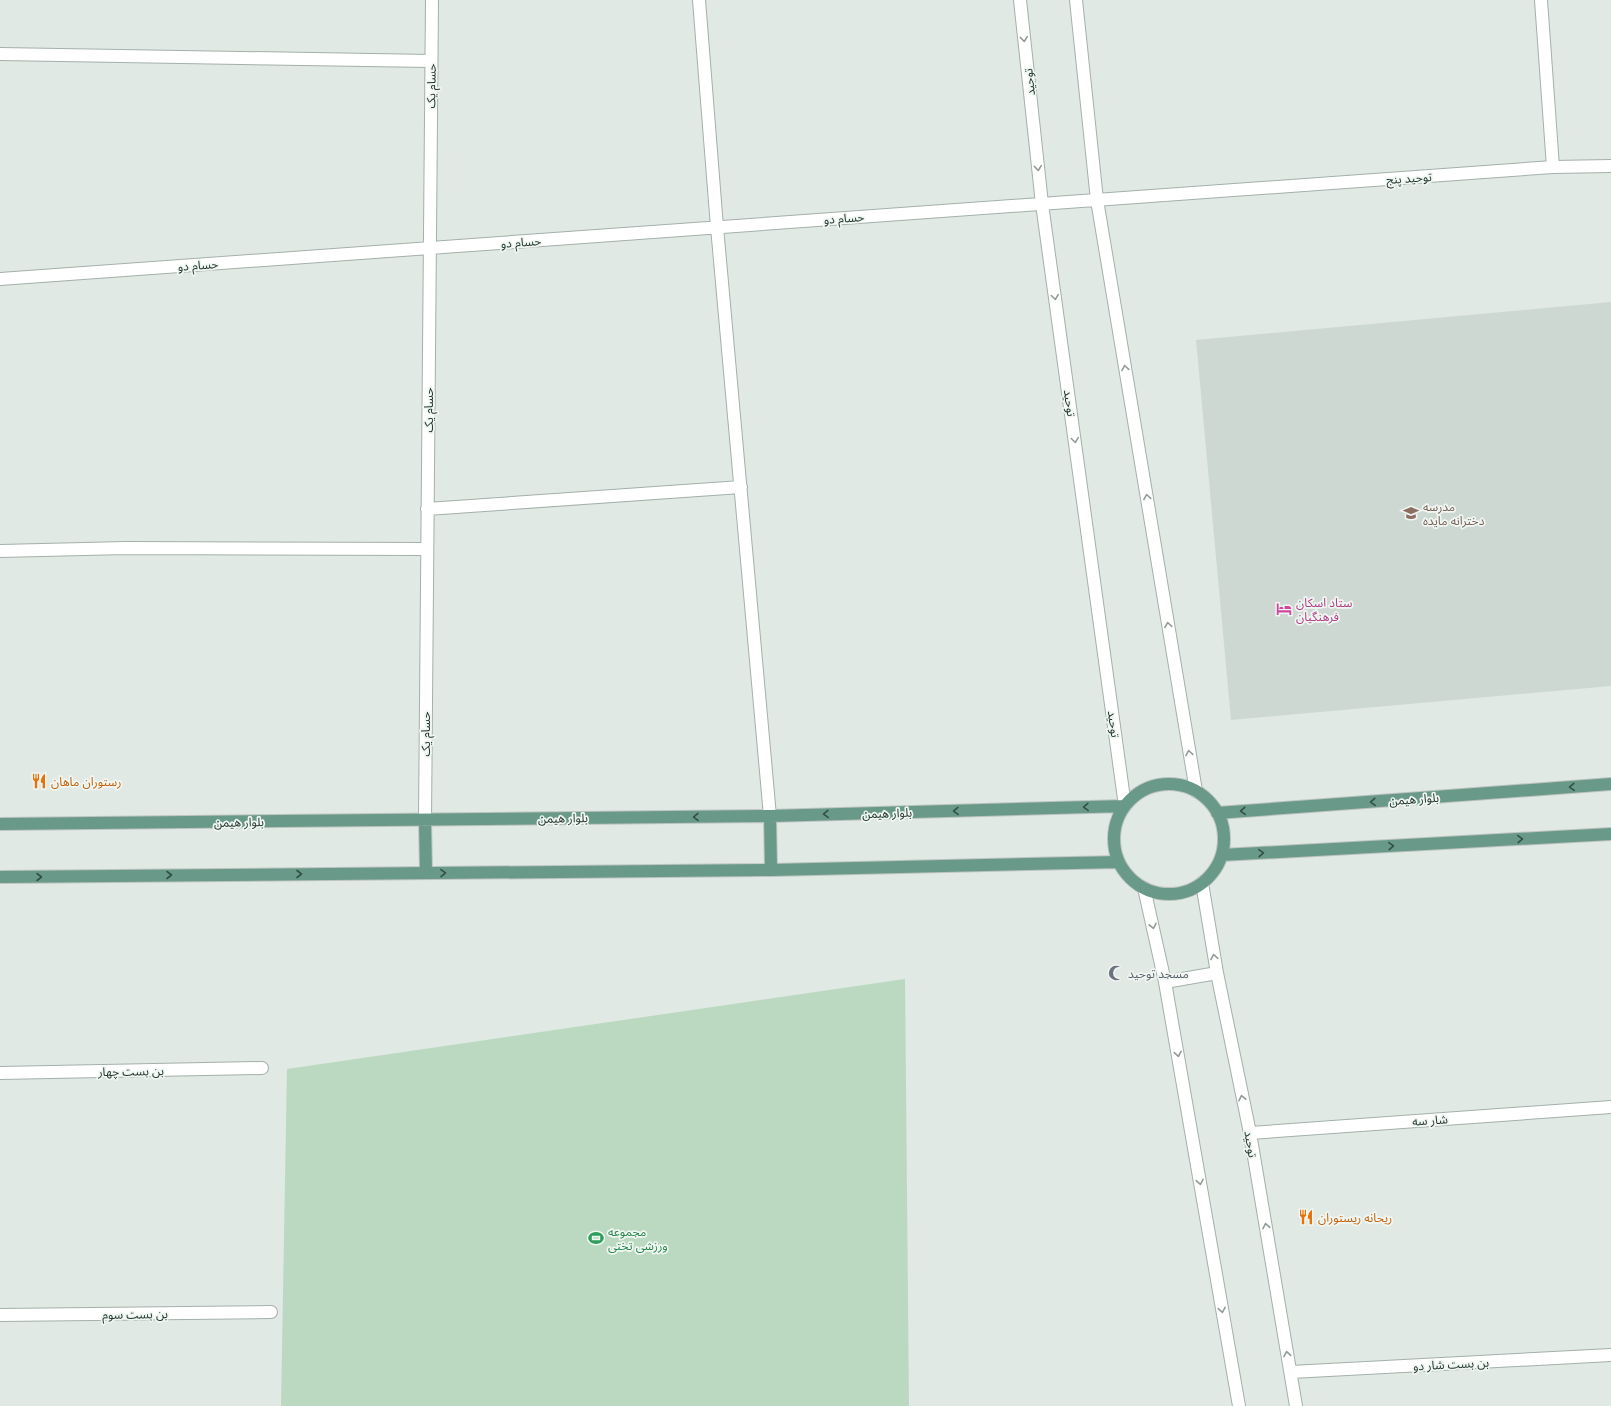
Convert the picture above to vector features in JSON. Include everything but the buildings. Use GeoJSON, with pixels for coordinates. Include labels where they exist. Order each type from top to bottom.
{"type":"FeatureCollection","features":[{"type":"Feature","properties":{"kind":"main road"},"geometry":{"type":"LineString","coordinates":[[1166,784],[1181,786],[1196,792],[1208,801],[1217,813],[1224,834],[1222,855],[1211,875],[1202,883],[1189,890],[1174,894],[1159,893],[1144,888],[1134,882],[1119,862],[1115,845],[1115,828],[1125,806],[1136,795],[1150,788],[1166,784]]}},
{"type":"Feature","properties":{"kind":"main road","name":"بلوار هیمن"},"geometry":{"type":"LineString","coordinates":[[1217,813],[1611,784]]}},
{"type":"Feature","properties":{"kind":"main road","name":"بلوار هیمن"},"geometry":{"type":"LineString","coordinates":[[0,824],[770,816],[1125,806]]}},
{"type":"Feature","properties":{"kind":"main road"},"geometry":{"type":"LineString","coordinates":[[770,816],[771,870]]}},
{"type":"Feature","properties":{"kind":"main road"},"geometry":{"type":"LineString","coordinates":[[424,820],[426,873]]}},
{"type":"Feature","properties":{"kind":"main road"},"geometry":{"type":"LineString","coordinates":[[1222,855],[1611,834]]}},
{"type":"Feature","properties":{"kind":"main road"},"geometry":{"type":"LineString","coordinates":[[0,877],[771,870],[1119,862]]}},
{"type":"Feature","properties":{"kind":"street","name":"حسام یک"},"geometry":{"type":"LineString","coordinates":[[424,820],[432,0]]}},
{"type":"Feature","properties":{"kind":"street"},"geometry":{"type":"LineString","coordinates":[[699,0],[717,228],[770,816]]}},
{"type":"Feature","properties":{"kind":"street","name":"توحید"},"geometry":{"type":"LineString","coordinates":[[1020,0],[1042,204],[1125,806]]}},
{"type":"Feature","properties":{"kind":"street"},"geometry":{"type":"LineString","coordinates":[[1076,0],[1097,200],[1196,792]]}},
{"type":"Feature","properties":{"kind":"street"},"geometry":{"type":"LineString","coordinates":[[1541,0],[1553,168]]}},
{"type":"Feature","properties":{"kind":"street"},"geometry":{"type":"LineString","coordinates":[[0,54],[431,60]]}},
{"type":"Feature","properties":{"kind":"street","name":"توحید پنج"},"geometry":{"type":"LineString","coordinates":[[1042,204],[1553,168],[1611,166]]}},
{"type":"Feature","properties":{"kind":"street","name":"حسام دو"},"geometry":{"type":"LineString","coordinates":[[0,279],[1042,204]]}},
{"type":"Feature","properties":{"kind":"street"},"geometry":{"type":"LineString","coordinates":[[427,510],[740,487]]}},
{"type":"Feature","properties":{"kind":"street"},"geometry":{"type":"LineString","coordinates":[[0,551],[126,548],[427,549]]}},
{"type":"Feature","properties":{"kind":"street","name":"توحید"},"geometry":{"type":"LineString","coordinates":[[1202,883],[1217,973],[1250,1134],[1296,1406]]}},
{"type":"Feature","properties":{"kind":"street"},"geometry":{"type":"LineString","coordinates":[[1144,888],[1165,982],[1239,1406]]}},
{"type":"Feature","properties":{"kind":"street"},"geometry":{"type":"LineString","coordinates":[[1165,982],[1217,973]]}},
{"type":"Feature","properties":{"kind":"street","name":"بن بست چهار"},"geometry":{"type":"LineString","coordinates":[[0,1073],[262,1068]]}},
{"type":"Feature","properties":{"kind":"street","name":"شار سه"},"geometry":{"type":"LineString","coordinates":[[1250,1134],[1611,1106]]}},
{"type":"Feature","properties":{"kind":"street","name":"بن بست سوم"},"geometry":{"type":"LineString","coordinates":[[0,1315],[271,1312]]}},
{"type":"Feature","properties":{"kind":"street","name":"بن بست شار دو"},"geometry":{"type":"LineString","coordinates":[[1291,1372],[1611,1355]]}},
{"type":"Feature","properties":{"kind":"shaded area","name":"مدرسه دخترانه مایده"},"geometry":{"type":"Polygon","coordinates":[[[1611,302],[1611,686],[1231,720],[1196,340],[1611,302]]]}},
{"type":"Feature","properties":{"kind":"green space","name":"مجموعه ورزشی تختی"},"geometry":{"type":"Polygon","coordinates":[[[905,979],[909,1406],[281,1406],[287,1069],[905,979]]]}},
{"type":"Feature","properties":{"kind":"place","name":"مدرسه دخترانه مایده"},"geometry":{"type":"Point","coordinates":[1411,513]}},
{"type":"Feature","properties":{"kind":"place","name":"ستاد اسکان فرهنگیان"},"geometry":{"type":"Point","coordinates":[1284,609]}},
{"type":"Feature","properties":{"kind":"place","name":"رستوران ماهان"},"geometry":{"type":"Point","coordinates":[39,781]}},
{"type":"Feature","properties":{"kind":"place","name":"مسجد توحید"},"geometry":{"type":"Point","coordinates":[1116,973]}},
{"type":"Feature","properties":{"kind":"place","name":"ریحانە ریستوران"},"geometry":{"type":"Point","coordinates":[1306,1217]}},
{"type":"Feature","properties":{"kind":"place","name":"مجموعه ورزشی تختی"},"geometry":{"type":"Point","coordinates":[596,1238]}}]}
